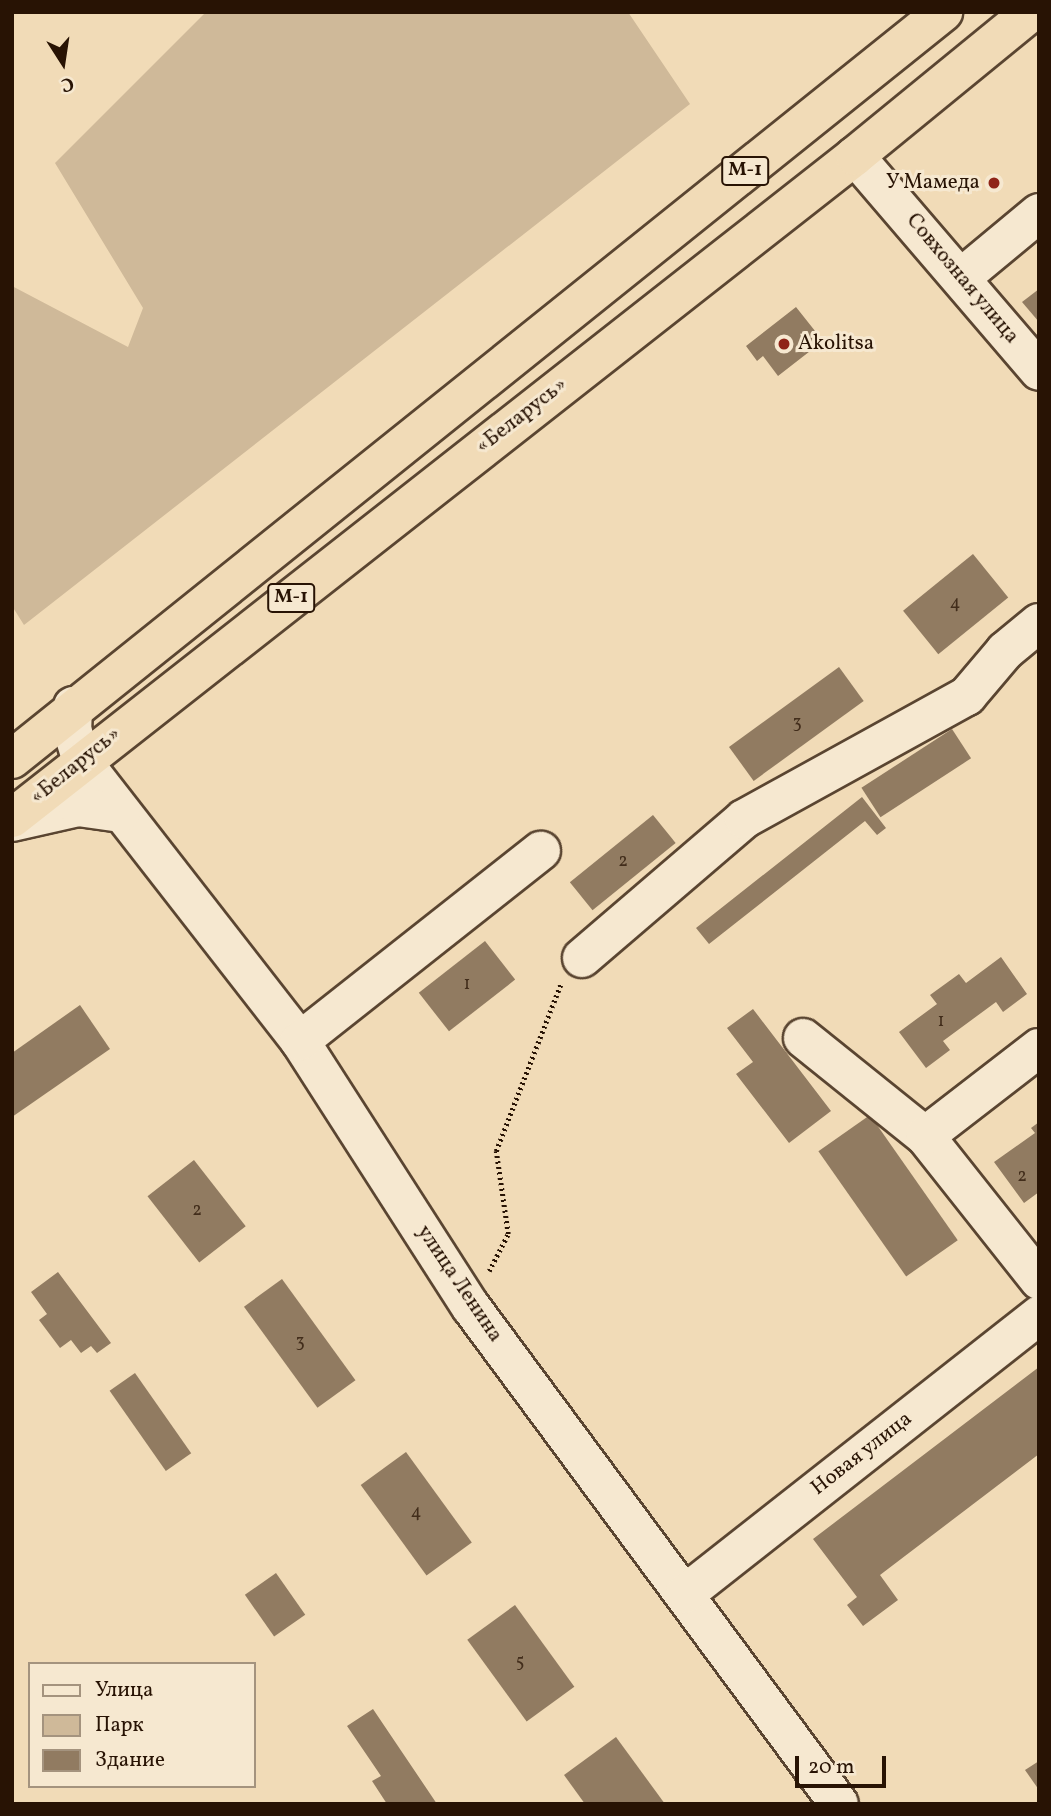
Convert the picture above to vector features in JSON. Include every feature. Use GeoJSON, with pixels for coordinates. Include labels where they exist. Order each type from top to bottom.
{"type":"FeatureCollection","features":[{"type":"Feature","properties":{"kind":"highway","name":"М-1"},"geometry":{"type":"LineString","coordinates":[[12,759],[73,706],[943,12]]}},
{"type":"Feature","properties":{"kind":"highway","name":"«Беларусь»"},"geometry":{"type":"LineString","coordinates":[[12,820],[82,761],[855,156],[1031,12]]}},
{"type":"Feature","properties":{"kind":"street","name":"Совхозная улица"},"geometry":{"type":"LineString","coordinates":[[855,156],[962,277],[1039,372]]}},
{"type":"Feature","properties":{"kind":"street"},"geometry":{"type":"LineString","coordinates":[[962,277],[1039,213]]}},
{"type":"Feature","properties":{"kind":"street"},"geometry":{"type":"LineString","coordinates":[[582,958],[744,819],[967,696],[1006,651],[1039,623]]}},
{"type":"Feature","properties":{"kind":"street"},"geometry":{"type":"LineString","coordinates":[[73,706],[74,736],[82,761]]}},
{"type":"Feature","properties":{"kind":"street"},"geometry":{"type":"LineString","coordinates":[[12,820],[78,807],[121,813],[117,762],[133,721]]}},
{"type":"Feature","properties":{"kind":"street","name":"улица Ленина"},"geometry":{"type":"LineString","coordinates":[[82,761],[300,1041],[471,1307],[839,1804]]}},
{"type":"Feature","properties":{"kind":"street"},"geometry":{"type":"LineString","coordinates":[[300,1041],[541,851]]}},
{"type":"Feature","properties":{"kind":"street"},"geometry":{"type":"LineString","coordinates":[[803,1038],[925,1136],[1039,1280]]}},
{"type":"Feature","properties":{"kind":"street"},"geometry":{"type":"LineString","coordinates":[[925,1136],[1039,1048]]}},
{"type":"Feature","properties":{"kind":"street","name":"Новая улица"},"geometry":{"type":"LineString","coordinates":[[685,1594],[1039,1315]]}},
{"type":"Feature","properties":{"kind":"path"},"geometry":{"type":"LineString","coordinates":[[471,1307],[508,1234],[496,1150],[559,985],[582,958]]}},
{"type":"Feature","properties":{"kind":"green space"},"geometry":{"type":"Polygon","coordinates":[[[206,12],[628,12],[690,104],[24,625],[12,606],[12,286],[128,347],[143,308],[55,163],[206,12]]]}},
{"type":"Feature","properties":{"kind":"building"},"geometry":{"type":"Polygon","coordinates":[[[1039,289],[1039,322],[1022,302],[1039,289]]]}},
{"type":"Feature","properties":{"kind":"building","name":"Akolitsa"},"geometry":{"type":"Polygon","coordinates":[[[796,307],[823,341],[778,376],[763,356],[757,361],[746,346],[796,307]]]}},
{"type":"Feature","properties":{"kind":"building"},"geometry":{"type":"Polygon","coordinates":[[[973,554],[1008,598],[938,654],[903,611],[973,554]]]}},
{"type":"Feature","properties":{"kind":"building"},"geometry":{"type":"Polygon","coordinates":[[[839,667],[864,701],[754,781],[729,747],[839,667]]]}},
{"type":"Feature","properties":{"kind":"building"},"geometry":{"type":"Polygon","coordinates":[[[952,729],[971,758],[880,817],[861,788],[952,729]]]}},
{"type":"Feature","properties":{"kind":"building"},"geometry":{"type":"Polygon","coordinates":[[[862,797],[886,828],[877,835],[865,821],[709,944],[696,928],[862,797]]]}},
{"type":"Feature","properties":{"kind":"building"},"geometry":{"type":"Polygon","coordinates":[[[653,815],[676,843],[593,910],[570,882],[653,815]]]}},
{"type":"Feature","properties":{"kind":"building"},"geometry":{"type":"Polygon","coordinates":[[[485,941],[515,980],[449,1031],[419,993],[485,941]]]}},
{"type":"Feature","properties":{"kind":"building"},"geometry":{"type":"Polygon","coordinates":[[[1001,957],[1027,994],[1003,1012],[996,1002],[943,1041],[950,1050],[926,1068],[899,1032],[937,1004],[930,995],[959,974],[966,983],[1001,957]]]}},
{"type":"Feature","properties":{"kind":"building"},"geometry":{"type":"Polygon","coordinates":[[[80,1005],[110,1049],[12,1117],[12,1053],[80,1005]]]}},
{"type":"Feature","properties":{"kind":"building"},"geometry":{"type":"Polygon","coordinates":[[[753,1009],[831,1111],[789,1143],[736,1074],[753,1062],[727,1028],[753,1009]]]}},
{"type":"Feature","properties":{"kind":"building"},"geometry":{"type":"Polygon","coordinates":[[[870,1115],[958,1240],[906,1276],[818,1151],[870,1115]]]}},
{"type":"Feature","properties":{"kind":"building"},"geometry":{"type":"Polygon","coordinates":[[[1039,1122],[1039,1192],[1024,1203],[994,1162],[1035,1133],[1031,1128],[1039,1122]]]}},
{"type":"Feature","properties":{"kind":"building"},"geometry":{"type":"Polygon","coordinates":[[[194,1160],[246,1226],[199,1263],[148,1196],[194,1160]]]}},
{"type":"Feature","properties":{"kind":"building"},"geometry":{"type":"Polygon","coordinates":[[[58,1272],[111,1343],[97,1353],[91,1346],[81,1353],[71,1340],[60,1348],[39,1320],[47,1314],[31,1292],[58,1272]]]}},
{"type":"Feature","properties":{"kind":"building"},"geometry":{"type":"Polygon","coordinates":[[[282,1279],[355,1380],[317,1408],[244,1307],[282,1279]]]}},
{"type":"Feature","properties":{"kind":"building"},"geometry":{"type":"Polygon","coordinates":[[[1039,1367],[1039,1454],[880,1575],[898,1600],[863,1626],[847,1605],[857,1597],[813,1539],[1039,1367]]]}},
{"type":"Feature","properties":{"kind":"building"},"geometry":{"type":"Polygon","coordinates":[[[135,1373],[191,1453],[166,1471],[110,1391],[135,1373]]]}},
{"type":"Feature","properties":{"kind":"building"},"geometry":{"type":"Polygon","coordinates":[[[406,1452],[472,1543],[427,1576],[361,1485],[406,1452]]]}},
{"type":"Feature","properties":{"kind":"building"},"geometry":{"type":"Polygon","coordinates":[[[276,1573],[305,1615],[274,1637],[245,1595],[276,1573]]]}},
{"type":"Feature","properties":{"kind":"building"},"geometry":{"type":"Polygon","coordinates":[[[515,1605],[574,1687],[527,1721],[467,1640],[515,1605]]]}},
{"type":"Feature","properties":{"kind":"building"},"geometry":{"type":"Polygon","coordinates":[[[373,1709],[437,1804],[387,1804],[372,1781],[381,1776],[347,1726],[373,1709]]]}},
{"type":"Feature","properties":{"kind":"building"},"geometry":{"type":"Polygon","coordinates":[[[616,1737],[665,1804],[585,1804],[564,1775],[616,1737]]]}},
{"type":"Feature","properties":{"kind":"building"},"geometry":{"type":"Polygon","coordinates":[[[1039,1761],[1039,1790],[1025,1770],[1039,1761]]]}},
{"type":"Feature","properties":{"kind":"place","name":"У Мамеда"},"geometry":{"type":"Point","coordinates":[994,183]}},
{"type":"Feature","properties":{"kind":"place","name":"Akolitsa"},"geometry":{"type":"Point","coordinates":[784,344]}}]}
